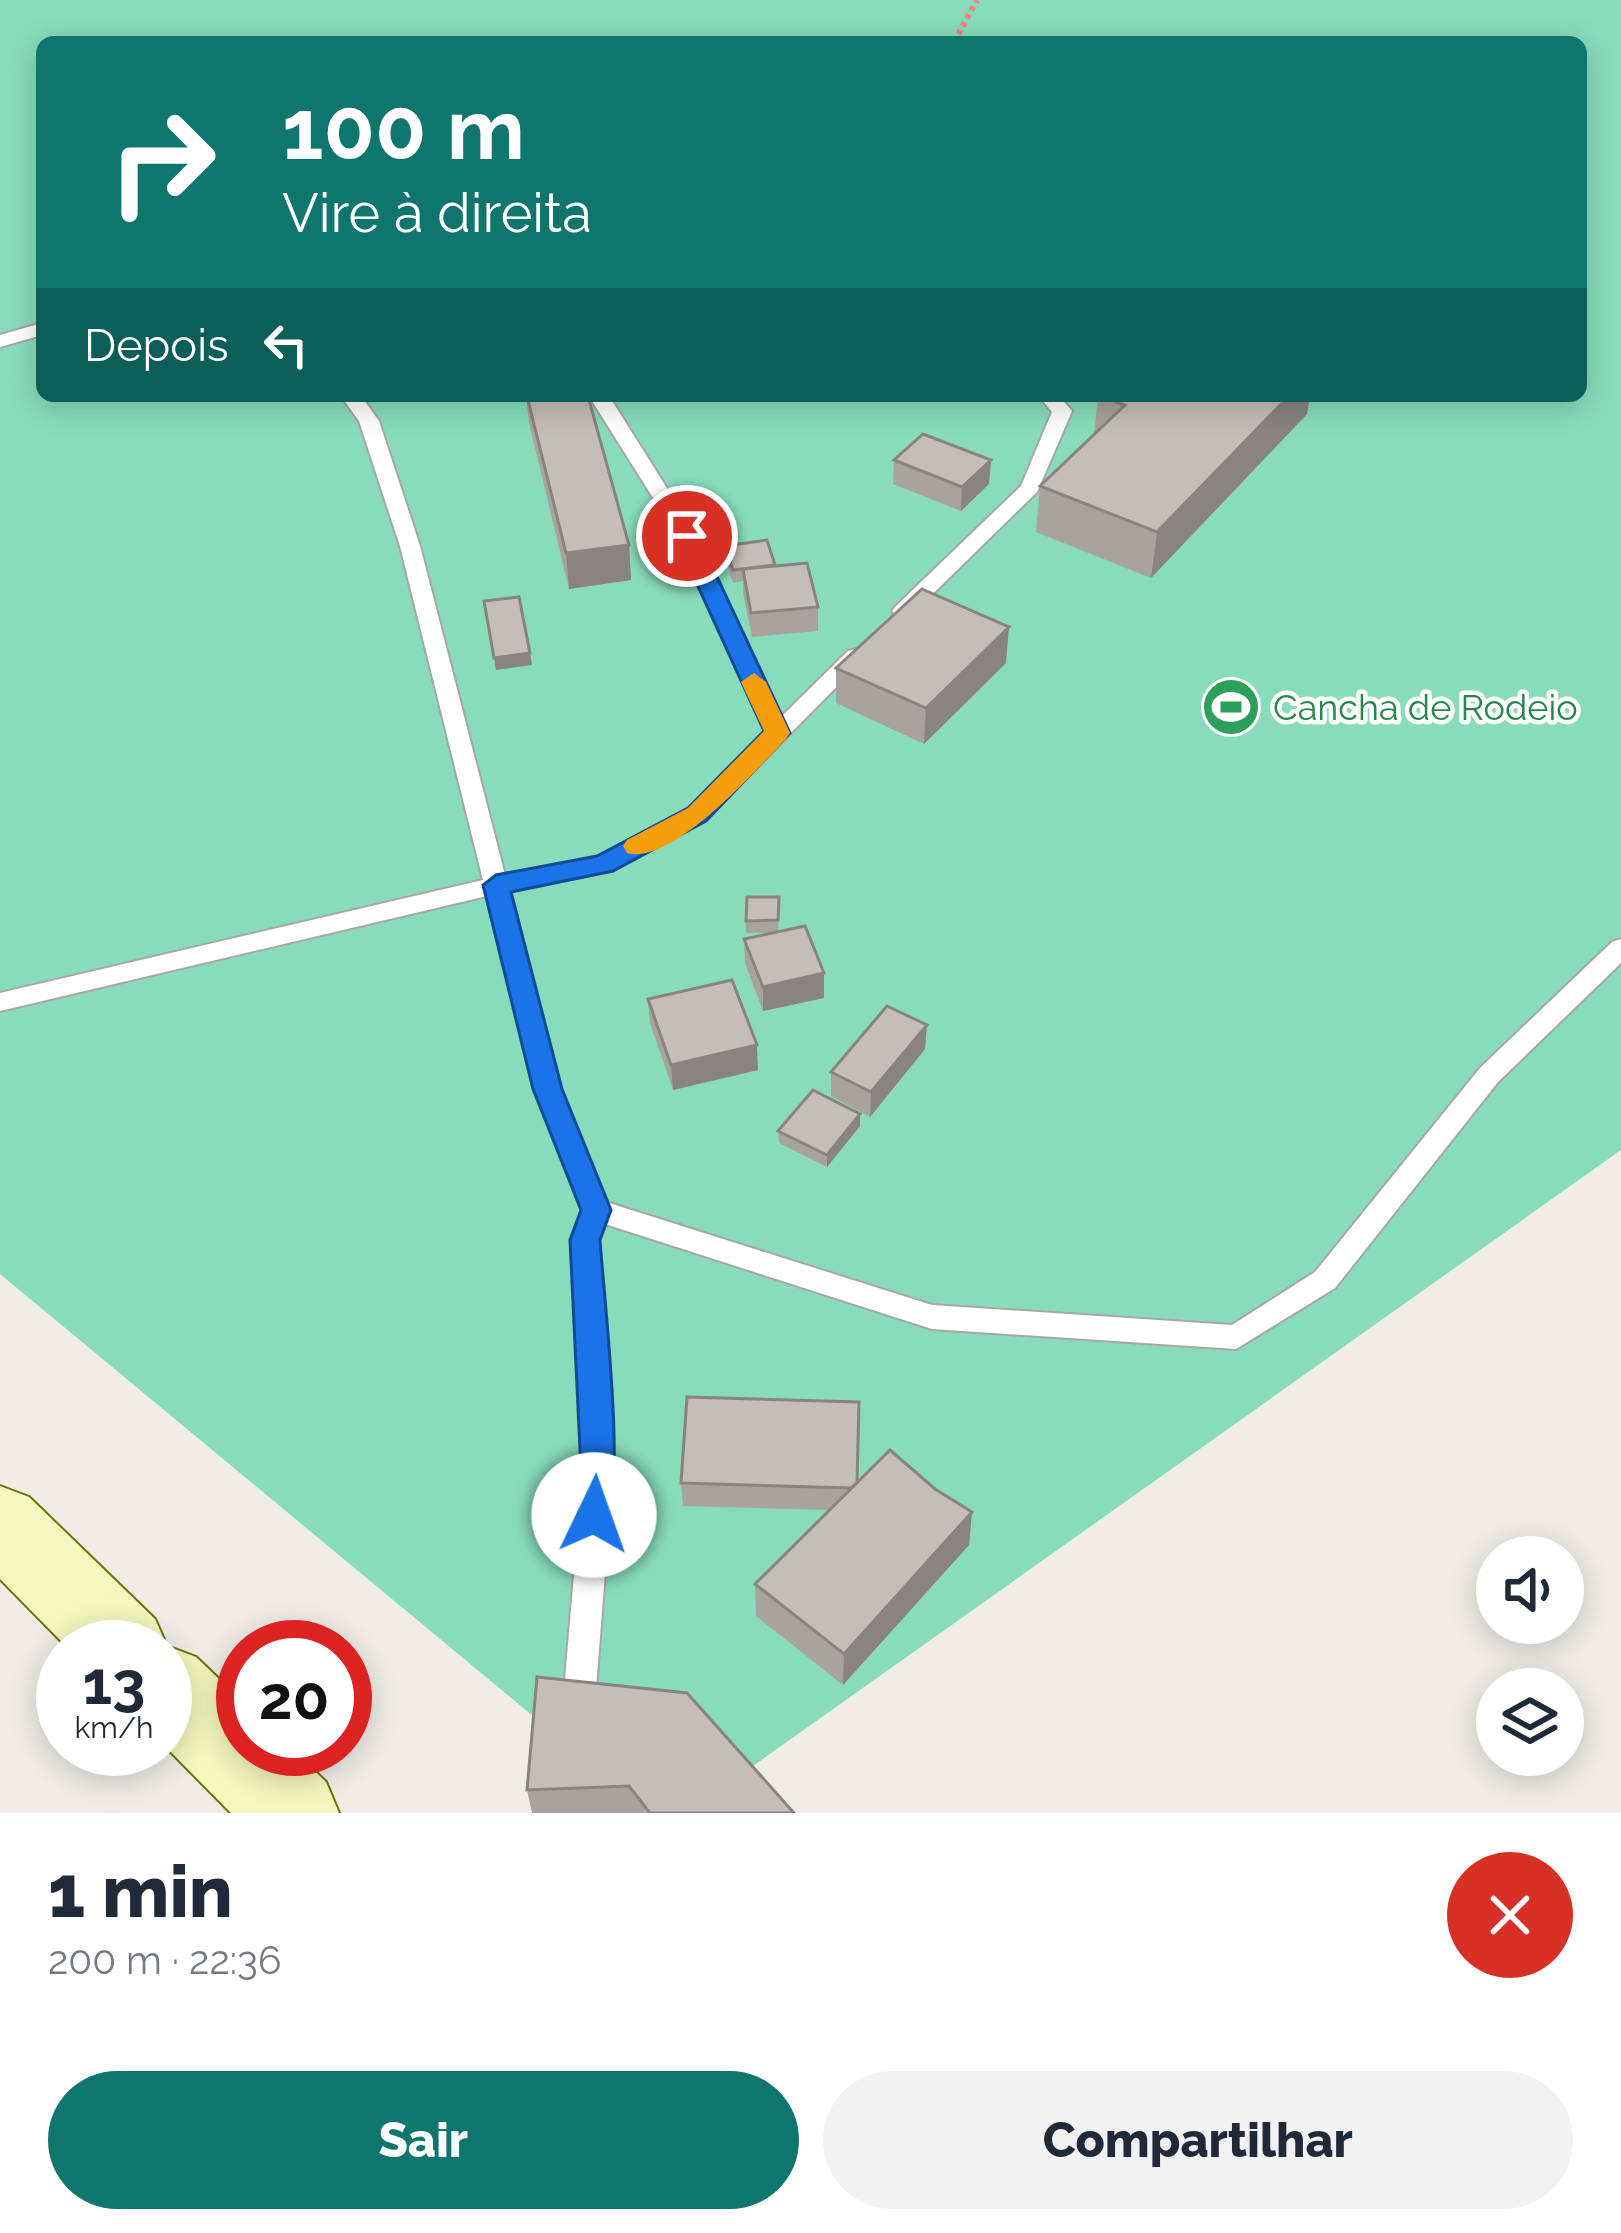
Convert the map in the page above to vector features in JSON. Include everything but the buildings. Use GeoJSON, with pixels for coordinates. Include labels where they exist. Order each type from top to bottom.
{"type":"FeatureCollection","features":[{"type":"Feature","properties":{"kind":"main road"},"geometry":{"type":"LineString","coordinates":[[0,1523],[98,1620]]}},
{"type":"Feature","properties":{"kind":"main road"},"geometry":{"type":"LineString","coordinates":[[192,1713],[294,1813]]}},
{"type":"Feature","properties":{"kind":"lane"},"geometry":{"type":"LineString","coordinates":[[0,341],[36,331]]}},
{"type":"Feature","properties":{"kind":"lane"},"geometry":{"type":"LineString","coordinates":[[355,402],[369,421],[410,547],[548,1089],[596,1210],[585,1240],[598,1470],[576,1742]]}},
{"type":"Feature","properties":{"kind":"lane"},"geometry":{"type":"LineString","coordinates":[[603,402],[687,536],[777,733]]}},
{"type":"Feature","properties":{"kind":"lane"},"geometry":{"type":"LineString","coordinates":[[0,1002],[603,864],[697,814],[1030,488],[1062,412],[1054,402]]}},
{"type":"Feature","properties":{"kind":"lane"},"geometry":{"type":"LineString","coordinates":[[596,1210],[932,1317],[1236,1337],[1325,1280],[1489,1075],[1621,947]]}},
{"type":"Feature","properties":{"kind":"path"},"geometry":{"type":"LineString","coordinates":[[957,36],[976,0]]}},
{"type":"Feature","properties":{"kind":"green space"},"geometry":{"type":"Polygon","coordinates":[[[0,0],[1621,0],[1621,1150],[729,1783],[650,1813],[0,1274],[0,0]]]}},
{"type":"Feature","properties":{"kind":"slow traffic"},"geometry":{"type":"LineString","coordinates":[[637,846],[697,814],[777,733],[754,682]]}},
{"type":"Feature","properties":{"kind":"place","name":"Cancha de Rodeio"},"geometry":{"type":"Point","coordinates":[1231,707]}},
{"type":"Feature","properties":{"kind":"route"},"geometry":{"type":"LineString","coordinates":[[594,1515],[598,1470],[585,1240],[596,1210],[548,1089],[496,885],[603,864],[697,814],[777,733],[687,536]]}}]}
